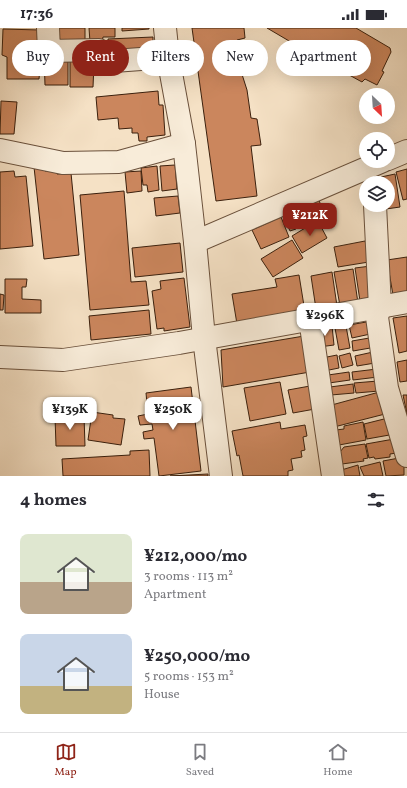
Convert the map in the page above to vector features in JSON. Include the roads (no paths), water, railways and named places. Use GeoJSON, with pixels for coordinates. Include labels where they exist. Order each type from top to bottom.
{"type":"FeatureCollection","features":[{"type":"Feature","properties":{"kind":"street"},"geometry":{"type":"LineString","coordinates":[[48,28],[49,51],[99,50],[100,62],[137,59]]}},
{"type":"Feature","properties":{"kind":"street"},"geometry":{"type":"LineString","coordinates":[[165,28],[166,40]]}},
{"type":"Feature","properties":{"kind":"street"},"geometry":{"type":"LineString","coordinates":[[171,76],[184,144],[204,338],[221,476]]}},
{"type":"Feature","properties":{"kind":"street"},"geometry":{"type":"LineString","coordinates":[[0,150],[63,163],[120,162],[184,144]]}},
{"type":"Feature","properties":{"kind":"street"},"geometry":{"type":"LineString","coordinates":[[395,158],[407,151]]}},
{"type":"Feature","properties":{"kind":"street"},"geometry":{"type":"LineString","coordinates":[[195,242],[376,168]]}},
{"type":"Feature","properties":{"kind":"street"},"geometry":{"type":"LineString","coordinates":[[375,212],[380,307],[377,317],[387,388],[407,456]]}},
{"type":"Feature","properties":{"kind":"street"},"geometry":{"type":"LineString","coordinates":[[0,357],[63,360],[179,343],[407,302]]}},
{"type":"Feature","properties":{"kind":"street"},"geometry":{"type":"LineString","coordinates":[[310,319],[333,476]]}}]}
